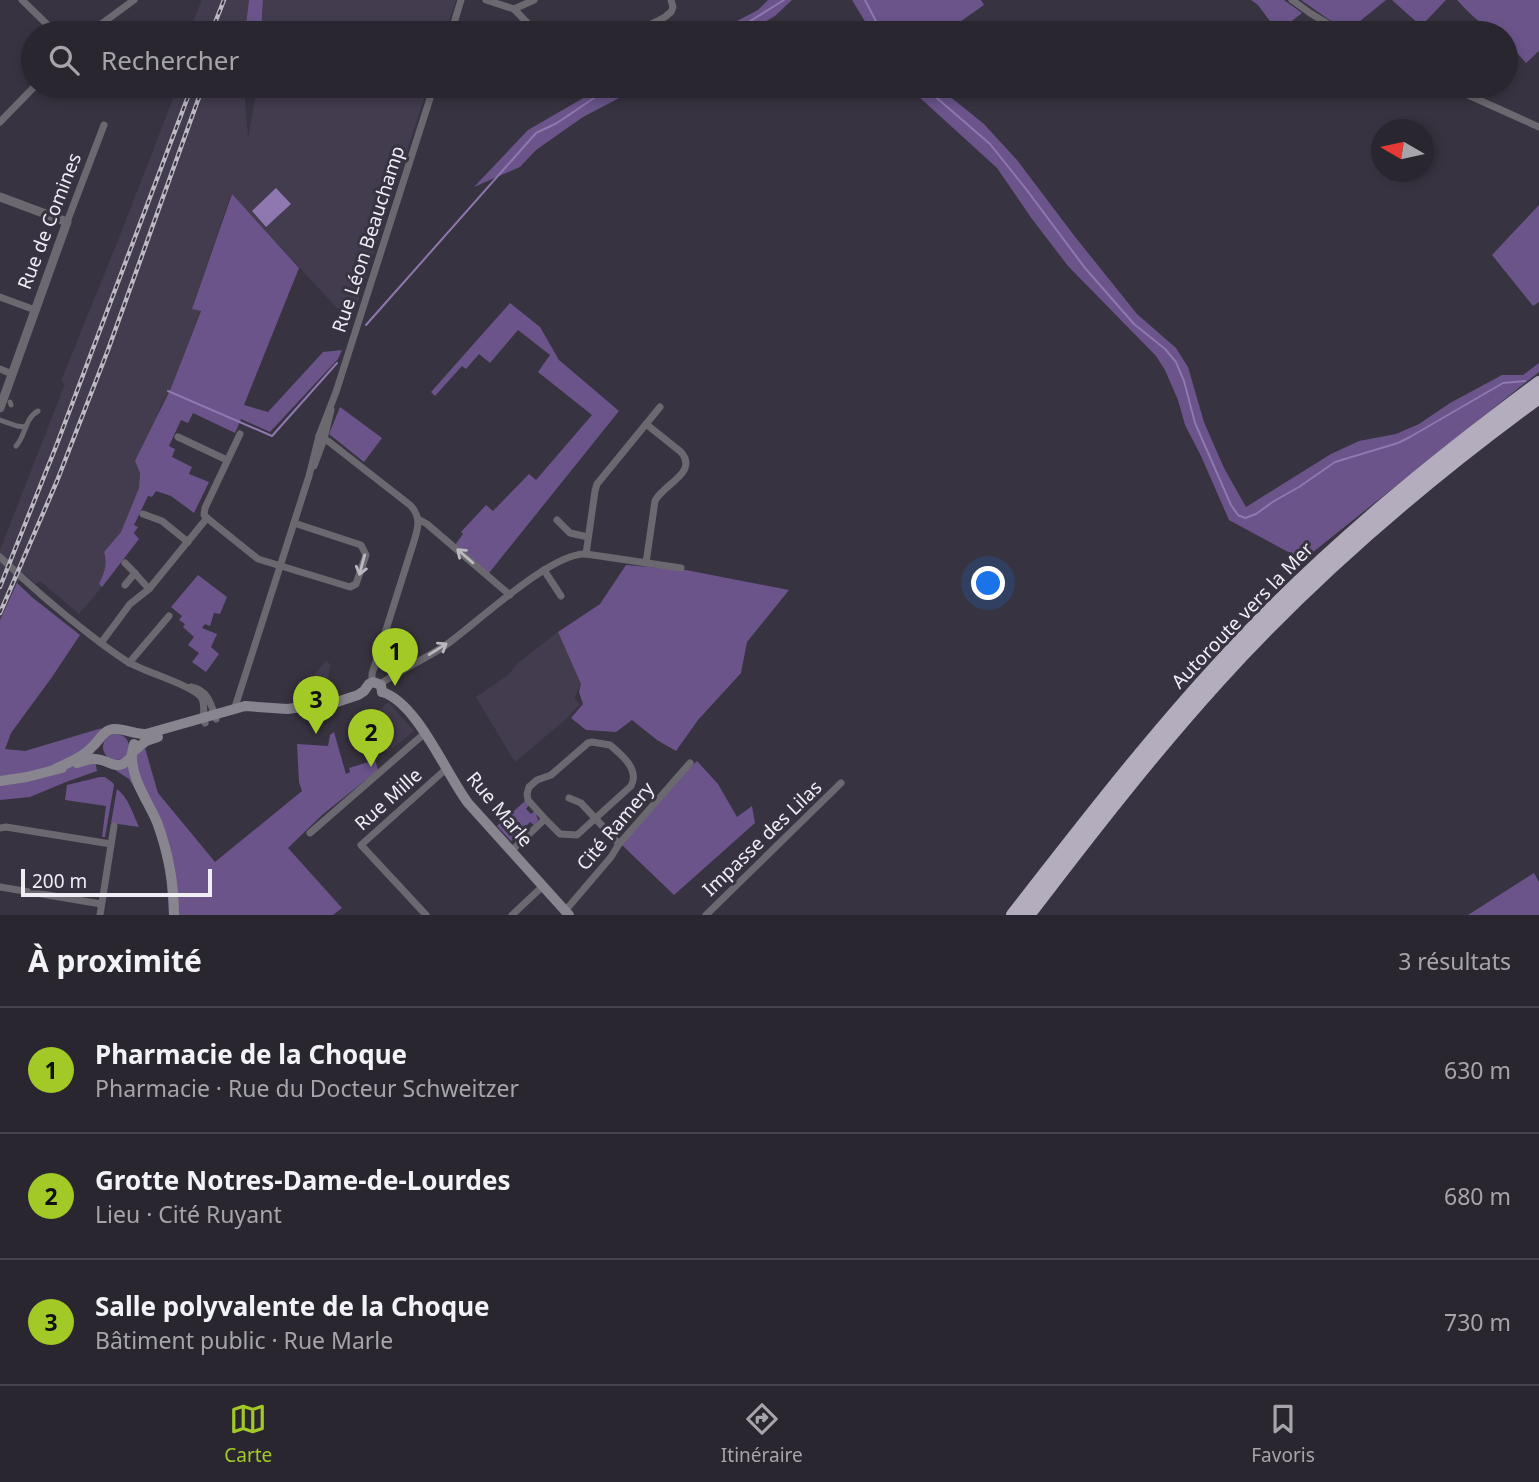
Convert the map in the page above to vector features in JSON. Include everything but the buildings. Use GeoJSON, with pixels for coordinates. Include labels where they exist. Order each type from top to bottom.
{"type":"FeatureCollection","features":[{"type":"Feature","properties":{"kind":"highway","name":"Autoroute vers la Mer"},"geometry":{"type":"LineString","coordinates":[[1013,915],[1143,750],[1259,621],[1370,517],[1441,458],[1539,383]]}},
{"type":"Feature","properties":{"kind":"highway"},"geometry":{"type":"LineString","coordinates":[[1028,915],[1163,744],[1218,681],[1276,621],[1391,514],[1462,455],[1539,397]]}},
{"type":"Feature","properties":{"kind":"main road"},"geometry":{"type":"LineString","coordinates":[[100,739],[98,751],[108,763],[123,764],[145,741],[246,705],[277,709],[318,706],[374,689]]}},
{"type":"Feature","properties":{"kind":"main road","name":"Rue Marle"},"geometry":{"type":"LineString","coordinates":[[374,689],[389,694],[403,705],[425,733],[468,803],[567,913]]}},
{"type":"Feature","properties":{"kind":"main road"},"geometry":{"type":"LineString","coordinates":[[55,769],[84,754],[108,730],[146,734],[209,719]]}},
{"type":"Feature","properties":{"kind":"main road"},"geometry":{"type":"LineString","coordinates":[[124,731],[133,740],[133,769],[166,850],[173,885],[174,915]]}},
{"type":"Feature","properties":{"kind":"main road"},"geometry":{"type":"LineString","coordinates":[[0,780],[27,778],[98,759],[129,774],[142,790]]}},
{"type":"Feature","properties":{"kind":"street"},"geometry":{"type":"LineString","coordinates":[[22,0],[44,21]]}},
{"type":"Feature","properties":{"kind":"street"},"geometry":{"type":"LineString","coordinates":[[105,21],[134,0]]}},
{"type":"Feature","properties":{"kind":"street"},"geometry":{"type":"LineString","coordinates":[[455,21],[461,0]]}},
{"type":"Feature","properties":{"kind":"street"},"geometry":{"type":"LineString","coordinates":[[486,0],[514,9],[526,21]]}},
{"type":"Feature","properties":{"kind":"street"},"geometry":{"type":"LineString","coordinates":[[514,9],[534,0]]}},
{"type":"Feature","properties":{"kind":"street"},"geometry":{"type":"LineString","coordinates":[[656,21],[669,14],[673,7],[671,0]]}},
{"type":"Feature","properties":{"kind":"street"},"geometry":{"type":"LineString","coordinates":[[1292,0],[1323,21]]}},
{"type":"Feature","properties":{"kind":"street"},"geometry":{"type":"LineString","coordinates":[[0,122],[23,98]]}},
{"type":"Feature","properties":{"kind":"street","name":"Rue Léon Beauchamp"},"geometry":{"type":"LineString","coordinates":[[234,711],[430,98]]}},
{"type":"Feature","properties":{"kind":"street"},"geometry":{"type":"LineString","coordinates":[[1475,98],[1539,127]]}},
{"type":"Feature","properties":{"kind":"street","name":"Rue de Comines"},"geometry":{"type":"LineString","coordinates":[[0,408],[104,125]]}},
{"type":"Feature","properties":{"kind":"street"},"geometry":{"type":"LineString","coordinates":[[0,197],[67,222]]}},
{"type":"Feature","properties":{"kind":"street"},"geometry":{"type":"LineString","coordinates":[[0,297],[35,310]]}},
{"type":"Feature","properties":{"kind":"street"},"geometry":{"type":"LineString","coordinates":[[0,369],[12,374]]}},
{"type":"Feature","properties":{"kind":"street"},"geometry":{"type":"LineString","coordinates":[[586,554],[597,484],[660,407]]}},
{"type":"Feature","properties":{"kind":"street"},"geometry":{"type":"LineString","coordinates":[[16,446],[37,411]]}},
{"type":"Feature","properties":{"kind":"street"},"geometry":{"type":"LineString","coordinates":[[0,420],[26,427]]}},
{"type":"Feature","properties":{"kind":"street"},"geometry":{"type":"LineString","coordinates":[[646,424],[681,452],[687,463],[684,472],[660,492],[655,500],[646,563]]}},
{"type":"Feature","properties":{"kind":"street"},"geometry":{"type":"LineString","coordinates":[[240,434],[205,508],[204,515],[207,519],[254,557],[350,587],[356,584],[366,555],[361,545],[294,523]]}},
{"type":"Feature","properties":{"kind":"street"},"geometry":{"type":"LineString","coordinates":[[178,437],[227,460]]}},
{"type":"Feature","properties":{"kind":"street"},"geometry":{"type":"LineString","coordinates":[[322,437],[410,505],[418,519],[415,538],[372,674],[374,689],[445,646],[544,570],[569,556],[586,554],[681,568]]}},
{"type":"Feature","properties":{"kind":"street"},"geometry":{"type":"LineString","coordinates":[[143,514],[162,521],[188,542]]}},
{"type":"Feature","properties":{"kind":"street"},"geometry":{"type":"LineString","coordinates":[[101,643],[133,602],[149,589],[207,519]]}},
{"type":"Feature","properties":{"kind":"street"},"geometry":{"type":"LineString","coordinates":[[418,519],[510,595]]}},
{"type":"Feature","properties":{"kind":"street"},"geometry":{"type":"LineString","coordinates":[[557,520],[570,533],[588,537]]}},
{"type":"Feature","properties":{"kind":"street"},"geometry":{"type":"LineString","coordinates":[[0,556],[56,608],[129,663],[198,694],[209,719]]}},
{"type":"Feature","properties":{"kind":"street"},"geometry":{"type":"LineString","coordinates":[[125,563],[149,589]]}},
{"type":"Feature","properties":{"kind":"street"},"geometry":{"type":"LineString","coordinates":[[544,570],[561,596]]}},
{"type":"Feature","properties":{"kind":"street"},"geometry":{"type":"LineString","coordinates":[[125,585],[135,573]]}},
{"type":"Feature","properties":{"kind":"street"},"geometry":{"type":"LineString","coordinates":[[129,663],[169,616]]}},
{"type":"Feature","properties":{"kind":"street"},"geometry":{"type":"LineString","coordinates":[[183,686],[197,688],[205,693],[209,719]]}},
{"type":"Feature","properties":{"kind":"street"},"geometry":{"type":"LineString","coordinates":[[310,833],[425,733]]}},
{"type":"Feature","properties":{"kind":"street"},"geometry":{"type":"LineString","coordinates":[[607,743],[632,769],[635,778],[631,786],[575,836],[560,834],[545,820],[528,800],[529,787],[551,775],[586,744],[607,743]]}},
{"type":"Feature","properties":{"kind":"street","name":"Cité Ramery"},"geometry":{"type":"LineString","coordinates":[[567,913],[619,844],[690,763]]}},
{"type":"Feature","properties":{"kind":"street","name":"Rue Mille"},"geometry":{"type":"LineString","coordinates":[[426,915],[360,845],[446,769]]}},
{"type":"Feature","properties":{"kind":"street","name":"Impasse des Lilas"},"geometry":{"type":"LineString","coordinates":[[706,915],[841,783]]}},
{"type":"Feature","properties":{"kind":"street"},"geometry":{"type":"LineString","coordinates":[[569,798],[581,803],[619,844]]}},
{"type":"Feature","properties":{"kind":"street"},"geometry":{"type":"LineString","coordinates":[[511,851],[545,820]]}},
{"type":"Feature","properties":{"kind":"street"},"geometry":{"type":"LineString","coordinates":[[100,915],[114,826]]}},
{"type":"Feature","properties":{"kind":"street"},"geometry":{"type":"LineString","coordinates":[[0,828],[111,844]]}},
{"type":"Feature","properties":{"kind":"street"},"geometry":{"type":"LineString","coordinates":[[512,915],[543,886]]}},
{"type":"Feature","properties":{"kind":"street"},"geometry":{"type":"LineString","coordinates":[[0,887],[101,904]]}},
{"type":"Feature","properties":{"kind":"shaded area"},"geometry":{"type":"Polygon","coordinates":[[[202,0],[249,0],[246,21],[193,21],[202,0]]]}},
{"type":"Feature","properties":{"kind":"shaded area"},"geometry":{"type":"Polygon","coordinates":[[[249,0],[263,0],[262,21],[246,21],[249,0]]]}},
{"type":"Feature","properties":{"kind":"shaded area"},"geometry":{"type":"Polygon","coordinates":[[[263,0],[456,0],[449,21],[262,21],[263,0]]]}},
{"type":"Feature","properties":{"kind":"shaded area"},"geometry":{"type":"Polygon","coordinates":[[[768,0],[792,0],[766,21],[737,21],[758,10],[768,0]]]}},
{"type":"Feature","properties":{"kind":"shaded area"},"geometry":{"type":"Polygon","coordinates":[[[852,0],[981,0],[984,5],[961,21],[865,21],[852,0]]]}},
{"type":"Feature","properties":{"kind":"shaded area"},"geometry":{"type":"Polygon","coordinates":[[[1251,0],[1284,0],[1302,13],[1292,21],[1270,21],[1251,0]]]}},
{"type":"Feature","properties":{"kind":"shaded area"},"geometry":{"type":"Polygon","coordinates":[[[1301,0],[1386,0],[1360,21],[1328,19],[1301,0]]]}},
{"type":"Feature","properties":{"kind":"shaded area"},"geometry":{"type":"Polygon","coordinates":[[[1392,0],[1446,0],[1426,21],[1415,21],[1392,0]]]}},
{"type":"Feature","properties":{"kind":"shaded area"},"geometry":{"type":"Polygon","coordinates":[[[1457,0],[1539,0],[1539,51],[1526,63],[1518,54],[1518,21],[1479,21],[1457,0]]]}},
{"type":"Feature","properties":{"kind":"shaded area"},"geometry":{"type":"Polygon","coordinates":[[[173,98],[245,98],[248,139],[255,98],[424,98],[351,323],[231,194],[192,309],[201,310],[171,388],[161,405],[140,473],[139,488],[121,532],[104,552],[105,573],[99,584],[102,587],[79,614],[40,581],[36,584],[23,573],[0,620],[0,550],[65,384],[61,381],[173,98]]]}},
{"type":"Feature","properties":{"kind":"shaded area"},"geometry":{"type":"Polygon","coordinates":[[[583,98],[619,98],[583,117],[536,150],[520,167],[474,187],[528,130],[583,98]]]}},
{"type":"Feature","properties":{"kind":"shaded area"},"geometry":{"type":"Polygon","coordinates":[[[920,98],[952,98],[984,124],[1017,160],[1137,314],[1176,348],[1188,367],[1204,422],[1224,468],[1246,507],[1331,454],[1359,441],[1396,434],[1419,424],[1450,403],[1502,375],[1523,375],[1539,363],[1539,372],[1303,560],[1229,520],[1185,425],[1165,370],[1156,356],[1068,266],[997,168],[920,98]]]}},
{"type":"Feature","properties":{"kind":"shaded area"},"geometry":{"type":"Polygon","coordinates":[[[276,188],[291,204],[266,227],[252,211],[276,188]]]}},
{"type":"Feature","properties":{"kind":"shaded area"},"geometry":{"type":"Polygon","coordinates":[[[232,194],[299,268],[244,405],[268,412],[323,352],[342,350],[338,359],[270,432],[241,419],[235,433],[193,413],[188,423],[181,420],[169,446],[175,449],[172,457],[192,467],[189,474],[209,482],[194,513],[171,496],[156,491],[152,497],[148,496],[134,525],[138,527],[134,533],[139,539],[102,587],[99,584],[105,569],[104,552],[121,532],[139,488],[140,473],[135,461],[171,388],[201,311],[192,309],[232,194]]]}},
{"type":"Feature","properties":{"kind":"shaded area"},"geometry":{"type":"Polygon","coordinates":[[[1539,205],[1539,302],[1533,306],[1492,255],[1539,205]]]}},
{"type":"Feature","properties":{"kind":"shaded area"},"geometry":{"type":"Polygon","coordinates":[[[510,303],[540,327],[559,360],[619,411],[489,573],[455,545],[463,534],[461,532],[486,505],[493,511],[529,474],[536,480],[592,415],[538,372],[550,355],[518,330],[490,363],[479,354],[466,369],[462,366],[435,396],[431,392],[510,303]]]}},
{"type":"Feature","properties":{"kind":"shaded area"},"geometry":{"type":"Polygon","coordinates":[[[340,407],[382,438],[364,462],[329,434],[340,407]]]}},
{"type":"Feature","properties":{"kind":"shaded area"},"geometry":{"type":"Polygon","coordinates":[[[626,565],[686,570],[789,590],[747,642],[741,673],[698,720],[676,751],[632,720],[616,732],[586,730],[571,718],[583,704],[579,692],[581,684],[558,632],[600,604],[626,565]]]}},
{"type":"Feature","properties":{"kind":"shaded area"},"geometry":{"type":"Polygon","coordinates":[[[198,575],[227,597],[220,614],[214,613],[210,626],[205,624],[202,628],[217,634],[211,647],[219,654],[206,672],[192,662],[199,653],[188,645],[194,637],[179,620],[182,616],[171,607],[198,575]]]}},
{"type":"Feature","properties":{"kind":"shaded area"},"geometry":{"type":"Polygon","coordinates":[[[17,583],[80,635],[11,733],[5,749],[25,751],[102,728],[92,744],[97,771],[30,797],[0,800],[0,620],[17,583]]]}},
{"type":"Feature","properties":{"kind":"shaded area"},"geometry":{"type":"Polygon","coordinates":[[[558,632],[581,684],[574,698],[580,704],[515,762],[476,697],[508,675],[518,663],[558,632]]]}},
{"type":"Feature","properties":{"kind":"shaded area"},"geometry":{"type":"Polygon","coordinates":[[[326,661],[330,664],[326,700],[293,704],[293,700],[326,661]]]}},
{"type":"Feature","properties":{"kind":"shaded area"},"geometry":{"type":"Polygon","coordinates":[[[388,702],[414,731],[387,753],[375,714],[388,702]]]}},
{"type":"Feature","properties":{"kind":"shaded area"},"geometry":{"type":"Polygon","coordinates":[[[334,732],[346,774],[350,772],[349,768],[375,760],[378,770],[322,815],[288,848],[342,908],[333,915],[169,915],[166,870],[158,838],[145,805],[129,779],[115,770],[145,748],[158,793],[215,862],[302,791],[297,744],[328,746],[330,735],[334,732]]]}},
{"type":"Feature","properties":{"kind":"shaded area"},"geometry":{"type":"Polygon","coordinates":[[[116,734],[126,737],[129,747],[126,757],[116,760],[106,757],[103,747],[106,737],[116,734]]]}},
{"type":"Feature","properties":{"kind":"shaded area"},"geometry":{"type":"Polygon","coordinates":[[[697,761],[718,784],[737,817],[752,806],[755,823],[674,895],[621,844],[697,761]]]}},
{"type":"Feature","properties":{"kind":"shaded area"},"geometry":{"type":"Polygon","coordinates":[[[105,777],[114,785],[105,837],[102,837],[106,806],[65,800],[67,785],[105,777]]]}},
{"type":"Feature","properties":{"kind":"shaded area"},"geometry":{"type":"Polygon","coordinates":[[[117,789],[127,801],[139,827],[111,823],[117,789]]]}},
{"type":"Feature","properties":{"kind":"shaded area"},"geometry":{"type":"Polygon","coordinates":[[[525,801],[529,805],[526,809],[531,814],[535,811],[538,820],[534,825],[530,822],[511,841],[497,826],[525,801]]]}},
{"type":"Feature","properties":{"kind":"shaded area"},"geometry":{"type":"Polygon","coordinates":[[[1534,873],[1539,882],[1539,915],[1468,915],[1534,873]]]}},
{"type":"Feature","properties":{"kind":"waterway"},"geometry":{"type":"LineString","coordinates":[[750,21],[784,0]]}},
{"type":"Feature","properties":{"kind":"waterway"},"geometry":{"type":"LineString","coordinates":[[865,0],[876,21]]}},
{"type":"Feature","properties":{"kind":"waterway"},"geometry":{"type":"LineString","coordinates":[[366,325],[536,133],[557,123],[594,98]]}},
{"type":"Feature","properties":{"kind":"waterway"},"geometry":{"type":"LineString","coordinates":[[937,98],[990,144],[1085,268],[1134,324],[1165,349],[1176,362],[1195,423],[1231,505],[1238,515],[1245,518],[1256,514],[1335,462],[1398,443],[1503,383],[1525,381]]}},
{"type":"Feature","properties":{"kind":"waterway"},"geometry":{"type":"LineString","coordinates":[[168,391],[272,436],[337,363]]}},
{"type":"Feature","properties":{"kind":"railway"},"geometry":{"type":"LineString","coordinates":[[216,21],[224,0]]}},
{"type":"Feature","properties":{"kind":"railway"},"geometry":{"type":"LineString","coordinates":[[0,587],[187,98]]}},
{"type":"Feature","properties":{"kind":"railway"},"geometry":{"type":"LineString","coordinates":[[0,613],[57,481],[108,350],[199,98]]}},
{"type":"Feature","properties":{"kind":"place","name":"Pharmacie de la Choque"},"geometry":{"type":"Point","coordinates":[395,686]}},
{"type":"Feature","properties":{"kind":"place","name":"Salle polyvalente de la Choque"},"geometry":{"type":"Point","coordinates":[316,734]}},
{"type":"Feature","properties":{"kind":"place","name":"Grotte Notres-Dame-de-Lourdes"},"geometry":{"type":"Point","coordinates":[371,767]}}]}
